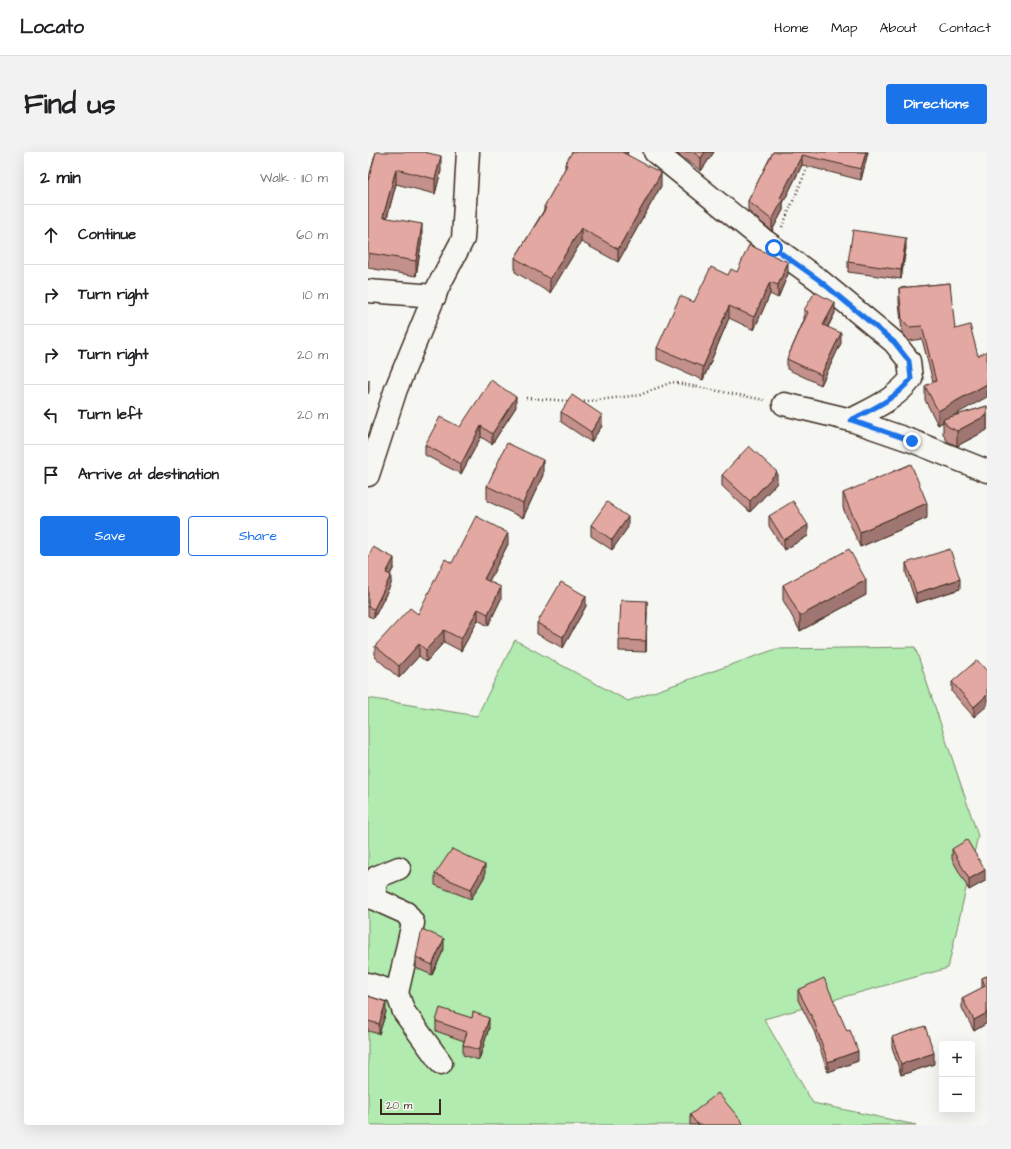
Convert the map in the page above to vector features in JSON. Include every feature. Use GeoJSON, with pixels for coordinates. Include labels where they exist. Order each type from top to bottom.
{"type":"FeatureCollection","features":[{"type":"Feature","properties":{"kind":"street"},"geometry":{"type":"LineString","coordinates":[[368,475],[396,389],[435,296],[463,239],[468,152]]}},
{"type":"Feature","properties":{"kind":"street"},"geometry":{"type":"LineString","coordinates":[[655,152],[774,248],[819,280],[868,320],[894,342],[909,361],[911,379],[903,389],[893,398],[851,420]]}},
{"type":"Feature","properties":{"kind":"street"},"geometry":{"type":"LineString","coordinates":[[368,291],[435,296]]}},
{"type":"Feature","properties":{"kind":"street"},"geometry":{"type":"LineString","coordinates":[[784,404],[851,420],[912,441],[987,471]]}},
{"type":"Feature","properties":{"kind":"street"},"geometry":{"type":"LineString","coordinates":[[399,868],[377,878],[376,889],[368,897],[406,913],[413,923],[397,993],[404,1012],[441,1063]]}},
{"type":"Feature","properties":{"kind":"street"},"geometry":{"type":"LineString","coordinates":[[368,984],[397,993]]}},
{"type":"Feature","properties":{"kind":"path"},"geometry":{"type":"LineString","coordinates":[[774,248],[812,159]]}},
{"type":"Feature","properties":{"kind":"path"},"geometry":{"type":"LineString","coordinates":[[526,398],[588,402],[640,395],[672,382],[784,404]]}},
{"type":"Feature","properties":{"kind":"green space"},"geometry":{"type":"Polygon","coordinates":[[[515,640],[628,701],[776,649],[915,647],[978,836],[948,968],[764,1019],[813,1103],[916,1125],[368,1125],[368,698],[477,716],[515,640]]]}},
{"type":"Feature","properties":{"kind":"building"},"geometry":{"type":"Polygon","coordinates":[[[376,152],[424,152],[441,156],[435,179],[396,169],[383,217],[422,224],[416,261],[368,253],[368,181],[376,152]]]}},
{"type":"Feature","properties":{"kind":"building"},"geometry":{"type":"Polygon","coordinates":[[[572,152],[622,152],[661,173],[618,249],[581,228],[550,279],[515,258],[546,208],[544,207],[567,165],[565,164],[572,152]]]}},
{"type":"Feature","properties":{"kind":"building"},"geometry":{"type":"Polygon","coordinates":[[[693,152],[705,152],[701,158],[693,152]]]}},
{"type":"Feature","properties":{"kind":"building"},"geometry":{"type":"Polygon","coordinates":[[[773,152],[866,152],[861,169],[802,155],[780,198],[783,199],[772,220],[748,201],[773,152]]]}},
{"type":"Feature","properties":{"kind":"building"},"geometry":{"type":"Polygon","coordinates":[[[853,230],[906,238],[901,270],[848,262],[853,230]]]}},
{"type":"Feature","properties":{"kind":"building"},"geometry":{"type":"Polygon","coordinates":[[[749,245],[788,262],[778,285],[770,282],[754,317],[729,306],[703,367],[657,348],[680,296],[694,302],[711,267],[728,275],[731,269],[737,272],[749,245]]]}},
{"type":"Feature","properties":{"kind":"building"},"geometry":{"type":"Polygon","coordinates":[[[950,283],[955,329],[970,325],[978,356],[987,351],[987,384],[938,411],[925,386],[936,381],[922,326],[909,327],[902,319],[899,288],[950,283]]]}},
{"type":"Feature","properties":{"kind":"building"},"geometry":{"type":"Polygon","coordinates":[[[815,292],[835,303],[823,325],[841,333],[821,375],[787,359],[808,312],[804,310],[815,292]]]}},
{"type":"Feature","properties":{"kind":"building"},"geometry":{"type":"Polygon","coordinates":[[[491,380],[516,397],[492,434],[481,426],[461,464],[425,445],[440,417],[460,427],[491,380]]]}},
{"type":"Feature","properties":{"kind":"building"},"geometry":{"type":"Polygon","coordinates":[[[572,395],[602,415],[591,432],[561,412],[572,395]]]}},
{"type":"Feature","properties":{"kind":"building"},"geometry":{"type":"Polygon","coordinates":[[[987,406],[987,415],[957,431],[947,426],[943,419],[987,406]]]}},
{"type":"Feature","properties":{"kind":"building"},"geometry":{"type":"Polygon","coordinates":[[[507,443],[543,460],[523,503],[487,486],[507,443]]]}},
{"type":"Feature","properties":{"kind":"building"},"geometry":{"type":"Polygon","coordinates":[[[749,446],[777,472],[750,501],[722,475],[749,446]]]}},
{"type":"Feature","properties":{"kind":"building"},"geometry":{"type":"Polygon","coordinates":[[[911,464],[927,503],[860,532],[843,493],[911,464]]]}},
{"type":"Feature","properties":{"kind":"building"},"geometry":{"type":"Polygon","coordinates":[[[793,501],[808,525],[784,540],[769,516],[793,501]]]}},
{"type":"Feature","properties":{"kind":"building"},"geometry":{"type":"Polygon","coordinates":[[[607,502],[628,517],[612,540],[591,525],[607,502]]]}},
{"type":"Feature","properties":{"kind":"building"},"geometry":{"type":"Polygon","coordinates":[[[476,516],[508,533],[484,579],[501,587],[488,614],[478,609],[461,639],[444,630],[426,650],[419,644],[399,666],[375,646],[410,608],[418,614],[445,559],[452,563],[476,516]]]}},
{"type":"Feature","properties":{"kind":"building"},"geometry":{"type":"Polygon","coordinates":[[[373,547],[394,558],[386,573],[391,575],[374,609],[368,607],[368,558],[373,547]]]}},
{"type":"Feature","properties":{"kind":"building"},"geometry":{"type":"Polygon","coordinates":[[[849,549],[866,580],[800,616],[783,585],[849,549]]]}},
{"type":"Feature","properties":{"kind":"building"},"geometry":{"type":"Polygon","coordinates":[[[950,549],[960,579],[916,593],[906,563],[950,549]]]}},
{"type":"Feature","properties":{"kind":"building"},"geometry":{"type":"Polygon","coordinates":[[[561,582],[586,596],[563,637],[537,623],[561,582]]]}},
{"type":"Feature","properties":{"kind":"building"},"geometry":{"type":"Polygon","coordinates":[[[621,600],[647,601],[646,641],[619,640],[621,600]]]}},
{"type":"Feature","properties":{"kind":"building"},"geometry":{"type":"Polygon","coordinates":[[[977,660],[987,671],[987,695],[974,707],[952,682],[977,660]]]}},
{"type":"Feature","properties":{"kind":"building"},"geometry":{"type":"Polygon","coordinates":[[[967,840],[985,870],[969,879],[952,849],[967,840]]]}},
{"type":"Feature","properties":{"kind":"building"},"geometry":{"type":"Polygon","coordinates":[[[452,849],[485,865],[471,889],[435,874],[452,849]]]}},
{"type":"Feature","properties":{"kind":"building"},"geometry":{"type":"Polygon","coordinates":[[[422,929],[444,939],[432,965],[416,957],[422,929]]]}},
{"type":"Feature","properties":{"kind":"building"},"geometry":{"type":"Polygon","coordinates":[[[987,976],[987,1013],[974,1020],[962,998],[985,986],[982,978],[987,976]]]}},
{"type":"Feature","properties":{"kind":"building"},"geometry":{"type":"Polygon","coordinates":[[[824,978],[847,1031],[850,1030],[858,1051],[828,1062],[814,1021],[798,990],[824,978]]]}},
{"type":"Feature","properties":{"kind":"building"},"geometry":{"type":"Polygon","coordinates":[[[368,996],[386,1002],[379,1024],[368,1021],[368,996]]]}},
{"type":"Feature","properties":{"kind":"building"},"geometry":{"type":"Polygon","coordinates":[[[440,1008],[472,1018],[473,1012],[489,1018],[479,1050],[463,1045],[467,1032],[436,1021],[440,1008]]]}},
{"type":"Feature","properties":{"kind":"building"},"geometry":{"type":"Polygon","coordinates":[[[925,1026],[934,1053],[901,1064],[892,1037],[925,1026]]]}},
{"type":"Feature","properties":{"kind":"building"},"geometry":{"type":"Polygon","coordinates":[[[718,1093],[743,1123],[741,1125],[698,1125],[690,1115],[718,1093]]]}},
{"type":"Feature","properties":{"kind":"route"},"geometry":{"type":"LineString","coordinates":[[774,248],[819,280],[868,320],[894,342],[909,361],[911,379],[903,389],[893,398],[851,420],[912,441]]}}]}
